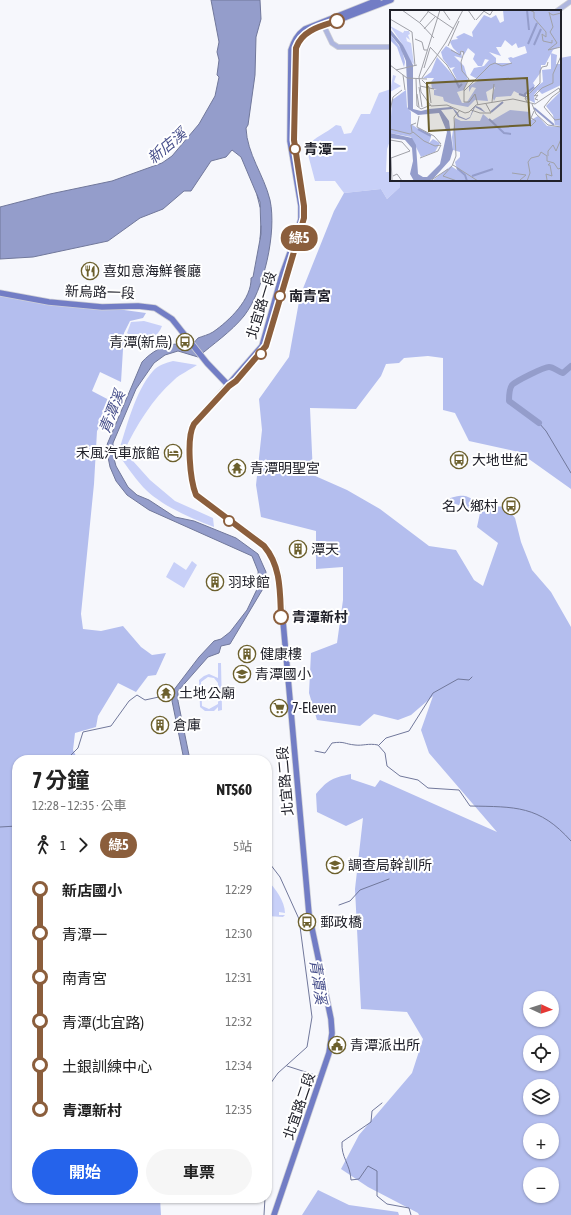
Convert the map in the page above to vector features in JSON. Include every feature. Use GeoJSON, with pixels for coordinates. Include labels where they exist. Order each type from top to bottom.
{"type":"FeatureCollection","features":[{"type":"Feature","properties":{"kind":"main road","name":"北宜路一段"},"geometry":{"type":"LineString","coordinates":[[229,386],[236,381],[266,346],[303,224],[304,206],[294,140],[296,48],[301,38],[307,32],[378,0]]}},
{"type":"Feature","properties":{"kind":"main road","name":"北宜路一段"},"geometry":{"type":"LineString","coordinates":[[323,24],[391,0]]}},
{"type":"Feature","properties":{"kind":"main road","name":"新烏路一段"},"geometry":{"type":"LineString","coordinates":[[0,293],[49,302],[102,307],[146,306],[155,308],[172,319],[207,363],[229,386]]}},
{"type":"Feature","properties":{"kind":"main road","name":"北宜路二段"},"geometry":{"type":"LineString","coordinates":[[229,386],[193,427],[190,437],[192,486],[200,500],[264,546],[270,553],[276,565],[309,914],[332,1026],[330,1046],[324,1071],[274,1215]]}},
{"type":"Feature","properties":{"kind":"street"},"geometry":{"type":"LineString","coordinates":[[558,10],[571,1]]}},
{"type":"Feature","properties":{"kind":"street"},"geometry":{"type":"LineString","coordinates":[[323,24],[330,40],[338,47],[390,47]]}},
{"type":"Feature","properties":{"kind":"shaded area"},"geometry":{"type":"Polygon","coordinates":[[[211,0],[260,0],[261,19],[256,37],[255,75],[248,125],[246,128],[249,147],[264,182],[270,200],[272,213],[270,244],[263,276],[251,305],[244,316],[228,333],[198,357],[178,351],[165,355],[154,363],[136,389],[113,443],[113,455],[116,466],[128,487],[137,495],[149,500],[175,517],[194,521],[236,538],[258,554],[266,572],[264,587],[230,644],[221,646],[219,653],[208,657],[178,691],[178,701],[189,755],[183,755],[172,701],[173,691],[199,657],[214,641],[221,639],[230,632],[247,610],[259,585],[258,571],[252,556],[149,510],[127,495],[116,481],[110,467],[106,447],[142,362],[153,352],[162,347],[172,344],[187,346],[192,345],[198,338],[211,333],[226,322],[244,301],[248,294],[251,278],[253,277],[261,234],[260,202],[241,157],[232,150],[226,157],[211,161],[191,191],[184,191],[163,209],[140,218],[108,241],[33,257],[0,259],[0,207],[50,194],[112,181],[162,163],[172,156],[199,124],[215,96],[219,77],[217,75],[219,60],[217,52],[219,42],[211,0]]]}},
{"type":"Feature","properties":{"kind":"shaded area"},"geometry":{"type":"Polygon","coordinates":[[[571,56],[571,489],[519,452],[469,441],[455,413],[443,410],[443,358],[428,356],[404,358],[399,363],[386,364],[381,376],[356,409],[310,408],[313,475],[347,490],[380,509],[429,546],[456,550],[474,580],[483,586],[498,543],[477,527],[480,513],[445,500],[453,497],[464,496],[489,506],[506,507],[515,518],[521,542],[532,570],[551,592],[571,627],[571,1215],[419,1215],[418,1213],[368,1187],[341,1169],[359,1135],[412,1073],[423,1039],[407,1012],[361,1009],[355,889],[363,818],[346,826],[317,812],[316,794],[328,782],[345,775],[351,774],[351,779],[375,787],[380,780],[497,832],[429,753],[421,730],[433,696],[411,715],[398,720],[374,714],[360,726],[317,720],[309,693],[311,653],[337,643],[343,600],[343,567],[316,569],[316,531],[261,517],[256,485],[262,430],[259,399],[289,357],[300,296],[334,211],[344,193],[381,189],[387,199],[400,187],[400,181],[561,181],[561,58],[571,56]]]}},
{"type":"Feature","properties":{"kind":"shaded area"},"geometry":{"type":"Polygon","coordinates":[[[390,89],[390,141],[387,149],[386,172],[390,172],[390,181],[400,181],[400,187],[387,199],[381,189],[344,193],[335,181],[315,181],[306,147],[313,140],[336,125],[341,126],[344,134],[351,133],[361,114],[370,114],[379,93],[390,89]]]}},
{"type":"Feature","properties":{"kind":"shaded area"},"geometry":{"type":"Polygon","coordinates":[[[0,293],[146,313],[143,318],[130,321],[124,333],[121,382],[100,372],[92,391],[113,402],[97,431],[94,484],[81,614],[83,629],[101,631],[123,626],[141,647],[152,655],[166,653],[156,675],[148,676],[136,692],[118,683],[98,716],[96,727],[75,733],[73,750],[76,755],[12,755],[12,1203],[160,1203],[161,1215],[0,1215],[0,293]]]}},
{"type":"Feature","properties":{"kind":"shaded area"},"geometry":{"type":"Polygon","coordinates":[[[144,321],[162,326],[159,332],[151,339],[137,339],[127,333],[131,322],[144,321]]]}},
{"type":"Feature","properties":{"kind":"shaded area"},"geometry":{"type":"Polygon","coordinates":[[[173,361],[197,365],[176,378],[159,395],[140,422],[124,451],[150,480],[175,501],[213,518],[214,527],[185,515],[150,494],[133,475],[118,454],[136,399],[141,389],[157,367],[173,361]]]}},
{"type":"Feature","properties":{"kind":"shaded area"},"geometry":{"type":"Polygon","coordinates":[[[192,561],[197,565],[184,588],[166,577],[174,562],[186,570],[192,561]]]}},
{"type":"Feature","properties":{"kind":"shaded area"},"geometry":{"type":"Polygon","coordinates":[[[218,663],[221,663],[222,710],[218,711],[218,707],[214,711],[205,711],[200,707],[199,680],[209,674],[218,678],[218,663]],[[208,677],[201,682],[202,706],[209,709],[218,704],[218,683],[214,678],[208,677]]]}},
{"type":"Feature","properties":{"kind":"shaded area"},"geometry":{"type":"Polygon","coordinates":[[[272,886],[285,908],[285,913],[279,912],[279,915],[285,915],[283,917],[272,916],[272,886]]]}},
{"type":"Feature","properties":{"kind":"shaded area"},"geometry":{"type":"Polygon","coordinates":[[[318,1190],[349,1205],[398,1212],[399,1215],[302,1215],[318,1190]]]}},
{"type":"Feature","properties":{"kind":"waterway","name":"青潭溪"},"geometry":{"type":"LineString","coordinates":[[257,195],[260,207]]}},
{"type":"Feature","properties":{"kind":"waterway","name":"青潭溪"},"geometry":{"type":"LineString","coordinates":[[260,239],[261,226]]}},
{"type":"Feature","properties":{"kind":"waterway"},"geometry":{"type":"LineString","coordinates":[[539,423],[509,401],[509,393],[512,385],[549,367],[563,373],[571,366]]}},
{"type":"Feature","properties":{"kind":"waterway"},"geometry":{"type":"LineString","coordinates":[[539,423],[546,431],[571,473]]}},
{"type":"Feature","properties":{"kind":"waterway"},"geometry":{"type":"LineString","coordinates":[[379,745],[386,738],[409,731],[433,693],[458,679],[469,680],[472,677]]}},
{"type":"Feature","properties":{"kind":"waterway"},"geometry":{"type":"LineString","coordinates":[[71,755],[78,748],[83,732],[111,726],[129,701],[137,695],[145,700],[173,694]]}},
{"type":"Feature","properties":{"kind":"waterway"},"geometry":{"type":"LineString","coordinates":[[315,751],[325,753],[332,743],[336,742],[351,745],[378,745],[385,753],[387,766],[400,776],[418,780],[428,788],[459,790],[470,806],[513,808],[537,814],[548,820],[571,841]]}},
{"type":"Feature","properties":{"kind":"waterway"},"geometry":{"type":"LineString","coordinates":[[0,827],[12,826]]}},
{"type":"Feature","properties":{"kind":"waterway","name":"青潭溪"},"geometry":{"type":"LineString","coordinates":[[272,867],[280,877],[299,919],[312,1017],[307,1047],[278,1073],[272,1081]]}},
{"type":"Feature","properties":{"kind":"waterway"},"geometry":{"type":"LineString","coordinates":[[339,905],[350,901],[360,890],[389,879]]}},
{"type":"Feature","properties":{"kind":"waterway"},"geometry":{"type":"LineString","coordinates":[[287,1066],[318,1076]]}},
{"type":"Feature","properties":{"kind":"waterway"},"geometry":{"type":"LineString","coordinates":[[382,1103],[372,1111],[371,1122],[342,1142],[343,1152],[351,1180],[359,1179],[368,1166],[377,1171],[377,1196],[387,1204],[409,1208],[411,1215]]}},
{"type":"Feature","properties":{"kind":"waterway","name":"青潭溪"},"geometry":{"type":"LineString","coordinates":[[264,1215],[265,1203]]}},
{"type":"Feature","properties":{"kind":"bus line","name":"綠5"},"geometry":{"type":"LineString","coordinates":[[281,617],[278,576],[276,565],[270,553],[264,546],[200,500],[196,495],[192,486],[190,437],[194,424],[261,354],[269,339],[289,265],[300,237],[304,218],[302,190],[294,140],[294,90],[297,43],[307,32],[337,21]]}},
{"type":"Feature","properties":{"kind":"place","name":"青潭一"},"geometry":{"type":"Point","coordinates":[295,149]}},
{"type":"Feature","properties":{"kind":"place","name":"喜如意海鮮餐廳"},"geometry":{"type":"Point","coordinates":[90,271]}},
{"type":"Feature","properties":{"kind":"place","name":"南青宮"},"geometry":{"type":"Point","coordinates":[280,296]}},
{"type":"Feature","properties":{"kind":"place","name":"青潭(新烏)"},"geometry":{"type":"Point","coordinates":[185,342]}},
{"type":"Feature","properties":{"kind":"place","name":"禾風汽車旅館"},"geometry":{"type":"Point","coordinates":[173,453]}},
{"type":"Feature","properties":{"kind":"place","name":"大地世紀"},"geometry":{"type":"Point","coordinates":[459,460]}},
{"type":"Feature","properties":{"kind":"place","name":"青潭明聖宮"},"geometry":{"type":"Point","coordinates":[237,468]}},
{"type":"Feature","properties":{"kind":"place","name":"名人鄉村"},"geometry":{"type":"Point","coordinates":[511,506]}},
{"type":"Feature","properties":{"kind":"place","name":"潭天"},"geometry":{"type":"Point","coordinates":[298,549]}},
{"type":"Feature","properties":{"kind":"place","name":"羽球館"},"geometry":{"type":"Point","coordinates":[215,582]}},
{"type":"Feature","properties":{"kind":"place","name":"青潭新村"},"geometry":{"type":"Point","coordinates":[281,617]}},
{"type":"Feature","properties":{"kind":"place","name":"健康樓"},"geometry":{"type":"Point","coordinates":[247,654]}},
{"type":"Feature","properties":{"kind":"place","name":"青潭國小"},"geometry":{"type":"Point","coordinates":[242,674]}},
{"type":"Feature","properties":{"kind":"place","name":"土地公廟"},"geometry":{"type":"Point","coordinates":[166,693]}},
{"type":"Feature","properties":{"kind":"place","name":"7-Eleven"},"geometry":{"type":"Point","coordinates":[279,708]}},
{"type":"Feature","properties":{"kind":"place","name":"倉庫"},"geometry":{"type":"Point","coordinates":[160,725]}},
{"type":"Feature","properties":{"kind":"place","name":"調查局幹訓所"},"geometry":{"type":"Point","coordinates":[335,865]}},
{"type":"Feature","properties":{"kind":"place","name":"郵政橋"},"geometry":{"type":"Point","coordinates":[307,922]}},
{"type":"Feature","properties":{"kind":"place","name":"青潭派出所"},"geometry":{"type":"Point","coordinates":[337,1045]}},
{"type":"Feature","properties":{"kind":"water label","name":"新店溪"},"geometry":{"type":"Point","coordinates":[167,146]}}]}
